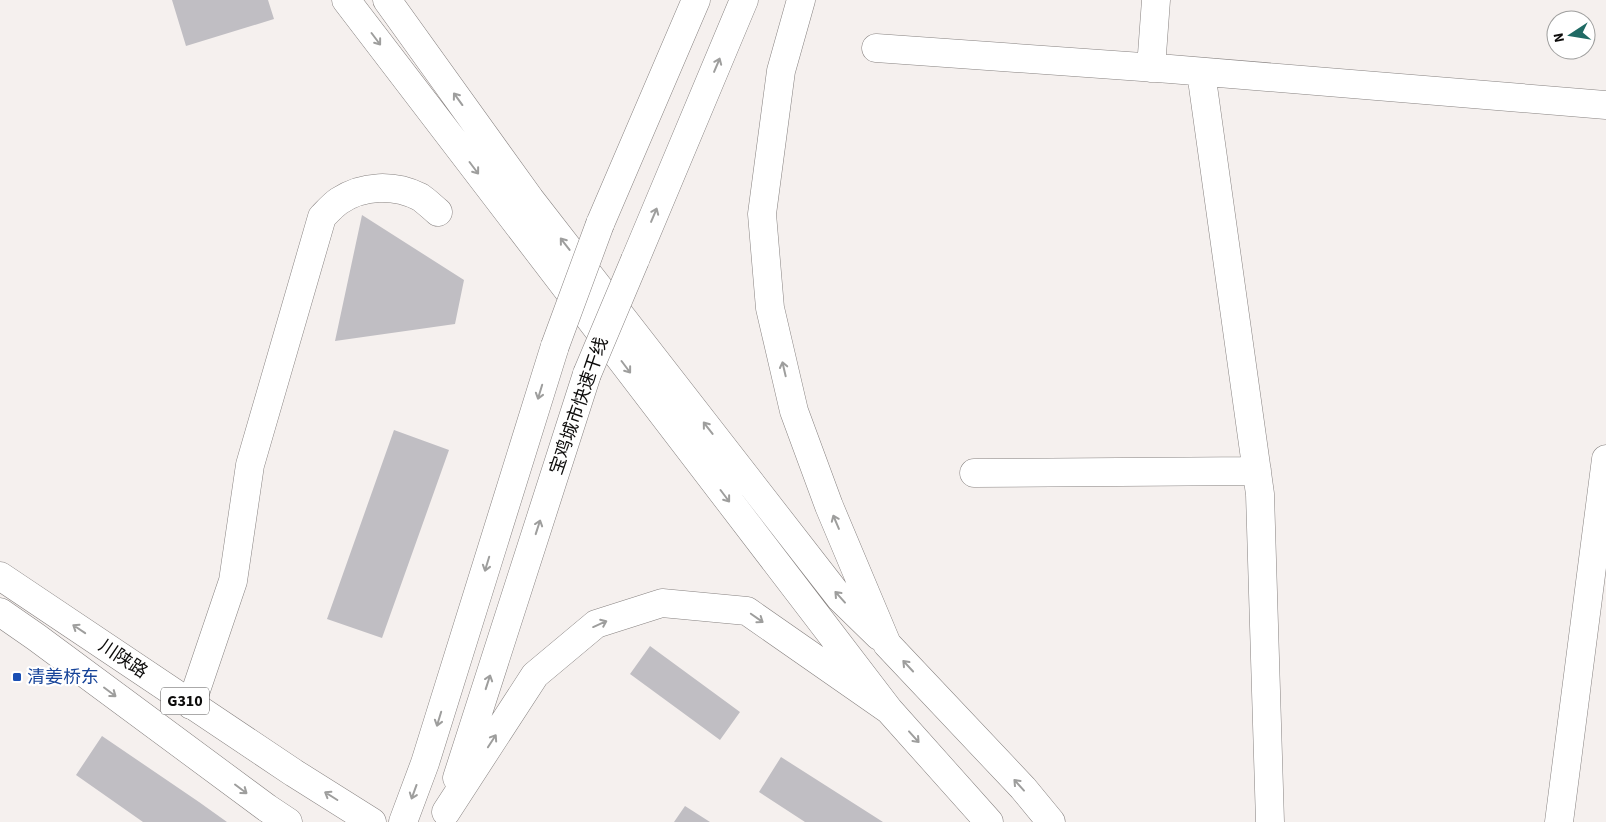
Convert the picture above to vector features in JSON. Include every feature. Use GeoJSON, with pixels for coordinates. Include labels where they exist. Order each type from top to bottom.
{"type":"FeatureCollection","features":[{"type":"Feature","properties":{"kind":"main road"},"geometry":{"type":"LineString","coordinates":[[346,0],[889,710],[989,822]]}},
{"type":"Feature","properties":{"kind":"main road"},"geometry":{"type":"LineString","coordinates":[[387,0],[536,207],[840,598],[887,644],[1023,788],[1050,822]]}},
{"type":"Feature","properties":{"kind":"main road"},"geometry":{"type":"LineString","coordinates":[[403,822],[425,763],[555,346],[679,0]]}},
{"type":"Feature","properties":{"kind":"main road"},"geometry":{"type":"LineString","coordinates":[[600,224],[696,0]]}},
{"type":"Feature","properties":{"kind":"main road","name":"宝鸡城市快速干线"},"geometry":{"type":"LineString","coordinates":[[444,817],[587,374],[744,0]]}},
{"type":"Feature","properties":{"kind":"main road"},"geometry":{"type":"LineString","coordinates":[[801,0],[781,71],[762,214],[770,308],[794,411],[829,506],[887,644]]}},
{"type":"Feature","properties":{"kind":"main road"},"geometry":{"type":"LineString","coordinates":[[1151,68],[1156,0]]}},
{"type":"Feature","properties":{"kind":"main road"},"geometry":{"type":"LineString","coordinates":[[876,48],[1606,105]]}},
{"type":"Feature","properties":{"kind":"main road"},"geometry":{"type":"LineString","coordinates":[[1201,72],[1257,471],[1260,504],[1270,822]]}},
{"type":"Feature","properties":{"kind":"main road"},"geometry":{"type":"LineString","coordinates":[[191,705],[233,582],[250,465],[322,217],[344,198],[357,192],[379,187],[401,189],[421,198],[438,212]]}},
{"type":"Feature","properties":{"kind":"main road"},"geometry":{"type":"LineString","coordinates":[[1559,822],[1606,459]]}},
{"type":"Feature","properties":{"kind":"main road"},"geometry":{"type":"LineString","coordinates":[[974,473],[1257,471]]}},
{"type":"Feature","properties":{"kind":"main road","name":"川陕路"},"geometry":{"type":"LineString","coordinates":[[0,576],[191,705],[372,822]]}},
{"type":"Feature","properties":{"kind":"main road"},"geometry":{"type":"LineString","coordinates":[[444,817],[535,676],[596,624],[662,603],[746,611],[889,710]]}},
{"type":"Feature","properties":{"kind":"main road","name":"川陕路"},"geometry":{"type":"LineString","coordinates":[[0,612],[288,822]]}},
{"type":"Feature","properties":{"kind":"building"},"geometry":{"type":"Polygon","coordinates":[[[172,0],[268,0],[274,19],[186,46],[172,0]]]}},
{"type":"Feature","properties":{"kind":"building"},"geometry":{"type":"Polygon","coordinates":[[[362,215],[464,280],[455,324],[335,341],[362,215]]]}},
{"type":"Feature","properties":{"kind":"building"},"geometry":{"type":"Polygon","coordinates":[[[394,430],[449,450],[382,638],[327,619],[394,430]]]}},
{"type":"Feature","properties":{"kind":"building"},"geometry":{"type":"Polygon","coordinates":[[[650,646],[740,712],[720,740],[630,674],[650,646]]]}},
{"type":"Feature","properties":{"kind":"building"},"geometry":{"type":"Polygon","coordinates":[[[102,736],[227,822],[143,822],[76,775],[102,736]]]}},
{"type":"Feature","properties":{"kind":"building"},"geometry":{"type":"Polygon","coordinates":[[[781,757],[883,822],[805,822],[759,792],[781,757]]]}},
{"type":"Feature","properties":{"kind":"building"},"geometry":{"type":"Polygon","coordinates":[[[685,806],[710,822],[674,822],[685,806]]]}},
{"type":"Feature","properties":{"kind":"place","name":"清姜桥东"},"geometry":{"type":"Point","coordinates":[17,677]}}]}
